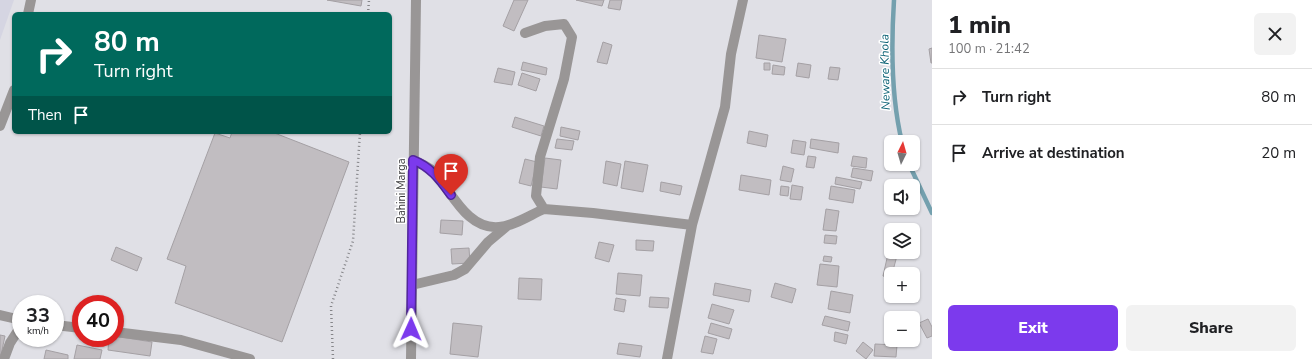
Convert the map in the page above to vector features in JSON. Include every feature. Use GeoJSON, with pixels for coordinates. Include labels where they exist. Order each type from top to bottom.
{"type":"FeatureCollection","features":[{"type":"Feature","properties":{"kind":"street"},"geometry":{"type":"LineString","coordinates":[[28,12],[31,0]]}},
{"type":"Feature","properties":{"kind":"street","name":"Bahini Marga"},"geometry":{"type":"LineString","coordinates":[[411,359],[416,0]]}},
{"type":"Feature","properties":{"kind":"street"},"geometry":{"type":"LineString","coordinates":[[666,359],[692,225],[724,107],[731,54],[743,0]]}},
{"type":"Feature","properties":{"kind":"street"},"geometry":{"type":"LineString","coordinates":[[525,33],[545,26],[564,24],[572,37],[564,78],[540,157],[536,196],[544,209]]}},
{"type":"Feature","properties":{"kind":"street"},"geometry":{"type":"LineString","coordinates":[[0,126],[12,95]]}},
{"type":"Feature","properties":{"kind":"street"},"geometry":{"type":"LineString","coordinates":[[413,160],[433,171],[470,217],[482,225],[493,227],[508,225],[544,209],[593,213],[692,225]]}},
{"type":"Feature","properties":{"kind":"street"},"geometry":{"type":"LineString","coordinates":[[412,284],[454,275],[465,269],[488,242],[508,225]]}},
{"type":"Feature","properties":{"kind":"street"},"geometry":{"type":"LineString","coordinates":[[0,315],[12,318]]}},
{"type":"Feature","properties":{"kind":"street"},"geometry":{"type":"LineString","coordinates":[[124,333],[181,340],[250,359]]}},
{"type":"Feature","properties":{"kind":"street"},"geometry":{"type":"LineString","coordinates":[[4,359],[12,340]]}},
{"type":"Feature","properties":{"kind":"path"},"geometry":{"type":"LineString","coordinates":[[368,12],[369,0]]}},
{"type":"Feature","properties":{"kind":"path"},"geometry":{"type":"LineString","coordinates":[[333,359],[331,306],[353,241],[360,134]]}},
{"type":"Feature","properties":{"kind":"shaded area"},"geometry":{"type":"Polygon","coordinates":[[[0,0],[14,0],[0,40],[0,0]]]}},
{"type":"Feature","properties":{"kind":"building"},"geometry":{"type":"Polygon","coordinates":[[[327,0],[362,0],[361,6],[327,0]]]}},
{"type":"Feature","properties":{"kind":"building"},"geometry":{"type":"Polygon","coordinates":[[[514,0],[528,0],[514,31],[503,26],[514,0]]]}},
{"type":"Feature","properties":{"kind":"building"},"geometry":{"type":"Polygon","coordinates":[[[576,0],[604,0],[602,6],[576,0]]]}},
{"type":"Feature","properties":{"kind":"building"},"geometry":{"type":"Polygon","coordinates":[[[610,0],[622,0],[620,10],[608,8],[610,0]]]}},
{"type":"Feature","properties":{"kind":"building"},"geometry":{"type":"Polygon","coordinates":[[[759,35],[786,39],[782,62],[756,58],[759,35]]]}},
{"type":"Feature","properties":{"kind":"building"},"geometry":{"type":"Polygon","coordinates":[[[603,42],[612,45],[607,64],[597,62],[603,42]]]}},
{"type":"Feature","properties":{"kind":"building"},"geometry":{"type":"Polygon","coordinates":[[[932,48],[932,63],[931,63],[929,49],[932,48]]]}},
{"type":"Feature","properties":{"kind":"building"},"geometry":{"type":"Polygon","coordinates":[[[523,62],[547,68],[546,75],[521,70],[523,62]]]}},
{"type":"Feature","properties":{"kind":"building"},"geometry":{"type":"Polygon","coordinates":[[[764,63],[770,63],[770,70],[764,70],[764,63]]]}},
{"type":"Feature","properties":{"kind":"building"},"geometry":{"type":"Polygon","coordinates":[[[798,63],[811,65],[809,78],[796,76],[798,63]]]}},
{"type":"Feature","properties":{"kind":"building"},"geometry":{"type":"Polygon","coordinates":[[[773,65],[785,67],[784,75],[772,74],[773,65]]]}},
{"type":"Feature","properties":{"kind":"building"},"geometry":{"type":"Polygon","coordinates":[[[830,67],[840,68],[838,80],[828,79],[830,67]]]}},
{"type":"Feature","properties":{"kind":"building"},"geometry":{"type":"Polygon","coordinates":[[[498,68],[515,72],[512,85],[494,82],[498,68]]]}},
{"type":"Feature","properties":{"kind":"building"},"geometry":{"type":"Polygon","coordinates":[[[522,73],[540,79],[536,91],[518,85],[522,73]]]}},
{"type":"Feature","properties":{"kind":"building"},"geometry":{"type":"Polygon","coordinates":[[[515,117],[544,126],[541,136],[512,127],[515,117]]]}},
{"type":"Feature","properties":{"kind":"building"},"geometry":{"type":"Polygon","coordinates":[[[561,127],[580,131],[578,140],[560,136],[561,127]]]}},
{"type":"Feature","properties":{"kind":"building"},"geometry":{"type":"Polygon","coordinates":[[[749,131],[768,135],[766,147],[747,143],[749,131]]]}},
{"type":"Feature","properties":{"kind":"building"},"geometry":{"type":"Polygon","coordinates":[[[215,134],[230,138],[231,134],[277,134],[349,162],[282,342],[175,303],[186,266],[167,259],[215,134]]]}},
{"type":"Feature","properties":{"kind":"building"},"geometry":{"type":"Polygon","coordinates":[[[557,139],[574,141],[572,150],[555,148],[557,139]]]}},
{"type":"Feature","properties":{"kind":"building"},"geometry":{"type":"Polygon","coordinates":[[[811,139],[839,143],[838,153],[810,148],[811,139]]]}},
{"type":"Feature","properties":{"kind":"building"},"geometry":{"type":"Polygon","coordinates":[[[793,140],[806,142],[804,155],[791,153],[793,140]]]}},
{"type":"Feature","properties":{"kind":"building"},"geometry":{"type":"Polygon","coordinates":[[[808,156],[816,157],[814,168],[806,167],[808,156]]]}},
{"type":"Feature","properties":{"kind":"building"},"geometry":{"type":"Polygon","coordinates":[[[853,156],[867,158],[866,168],[851,166],[853,156]]]}},
{"type":"Feature","properties":{"kind":"building"},"geometry":{"type":"Polygon","coordinates":[[[545,158],[561,160],[557,189],[541,187],[545,158]]]}},
{"type":"Feature","properties":{"kind":"building"},"geometry":{"type":"Polygon","coordinates":[[[525,159],[537,162],[531,186],[519,183],[525,159]]]}},
{"type":"Feature","properties":{"kind":"building"},"geometry":{"type":"Polygon","coordinates":[[[606,161],[621,164],[617,186],[603,183],[606,161]]]}},
{"type":"Feature","properties":{"kind":"building"},"geometry":{"type":"Polygon","coordinates":[[[625,161],[648,165],[643,192],[621,188],[625,161]]]}},
{"type":"Feature","properties":{"kind":"building"},"geometry":{"type":"Polygon","coordinates":[[[783,166],[794,169],[791,182],[780,180],[783,166]]]}},
{"type":"Feature","properties":{"kind":"building"},"geometry":{"type":"Polygon","coordinates":[[[853,168],[873,171],[871,181],[851,177],[853,168]]]}},
{"type":"Feature","properties":{"kind":"building"},"geometry":{"type":"Polygon","coordinates":[[[741,175],[771,180],[769,195],[739,190],[741,175]]]}},
{"type":"Feature","properties":{"kind":"building"},"geometry":{"type":"Polygon","coordinates":[[[836,177],[862,182],[860,189],[835,184],[836,177]]]}},
{"type":"Feature","properties":{"kind":"building"},"geometry":{"type":"Polygon","coordinates":[[[661,182],[682,186],[680,195],[660,191],[661,182]]]}},
{"type":"Feature","properties":{"kind":"building"},"geometry":{"type":"Polygon","coordinates":[[[792,185],[803,187],[801,200],[790,199],[792,185]]]}},
{"type":"Feature","properties":{"kind":"building"},"geometry":{"type":"Polygon","coordinates":[[[781,186],[789,187],[788,196],[780,195],[781,186]]]}},
{"type":"Feature","properties":{"kind":"building"},"geometry":{"type":"Polygon","coordinates":[[[831,186],[855,190],[853,203],[829,199],[831,186]]]}},
{"type":"Feature","properties":{"kind":"building"},"geometry":{"type":"Polygon","coordinates":[[[826,209],[839,211],[836,231],[823,230],[826,209]]]}},
{"type":"Feature","properties":{"kind":"building"},"geometry":{"type":"Polygon","coordinates":[[[441,220],[463,221],[462,235],[440,233],[441,220]]]}},
{"type":"Feature","properties":{"kind":"building"},"geometry":{"type":"Polygon","coordinates":[[[825,235],[837,236],[836,244],[824,243],[825,235]]]}},
{"type":"Feature","properties":{"kind":"building"},"geometry":{"type":"Polygon","coordinates":[[[636,240],[654,241],[653,251],[636,250],[636,240]]]}},
{"type":"Feature","properties":{"kind":"building"},"geometry":{"type":"Polygon","coordinates":[[[599,242],[614,245],[609,262],[595,258],[599,242]]]}},
{"type":"Feature","properties":{"kind":"building"},"geometry":{"type":"Polygon","coordinates":[[[116,247],[142,258],[137,271],[111,260],[116,247]]]}},
{"type":"Feature","properties":{"kind":"building"},"geometry":{"type":"Polygon","coordinates":[[[469,248],[470,263],[452,264],[451,249],[469,248]]]}},
{"type":"Feature","properties":{"kind":"building"},"geometry":{"type":"Polygon","coordinates":[[[824,256],[832,257],[831,262],[823,261],[824,256]]]}},
{"type":"Feature","properties":{"kind":"building"},"geometry":{"type":"Polygon","coordinates":[[[887,259],[896,259],[894,267],[885,267],[887,259]]]}},
{"type":"Feature","properties":{"kind":"building"},"geometry":{"type":"Polygon","coordinates":[[[820,264],[839,266],[837,287],[817,285],[820,264]]]}},
{"type":"Feature","properties":{"kind":"building"},"geometry":{"type":"Polygon","coordinates":[[[618,273],[642,275],[640,296],[616,294],[618,273]]]}},
{"type":"Feature","properties":{"kind":"building"},"geometry":{"type":"Polygon","coordinates":[[[519,278],[542,279],[541,300],[518,299],[519,278]]]}},
{"type":"Feature","properties":{"kind":"building"},"geometry":{"type":"Polygon","coordinates":[[[715,283],[751,290],[749,302],[713,295],[715,283]]]}},
{"type":"Feature","properties":{"kind":"building"},"geometry":{"type":"Polygon","coordinates":[[[775,283],[796,289],[792,303],[771,297],[775,283]]]}},
{"type":"Feature","properties":{"kind":"building"},"geometry":{"type":"Polygon","coordinates":[[[831,291],[853,295],[850,313],[828,309],[831,291]]]}},
{"type":"Feature","properties":{"kind":"building"},"geometry":{"type":"Polygon","coordinates":[[[650,297],[669,298],[668,308],[649,307],[650,297]]]}},
{"type":"Feature","properties":{"kind":"building"},"geometry":{"type":"Polygon","coordinates":[[[616,298],[626,300],[624,312],[614,310],[616,298]]]}},
{"type":"Feature","properties":{"kind":"building"},"geometry":{"type":"Polygon","coordinates":[[[712,304],[734,310],[729,324],[708,318],[712,304]]]}},
{"type":"Feature","properties":{"kind":"building"},"geometry":{"type":"Polygon","coordinates":[[[825,316],[850,322],[848,331],[822,325],[825,316]]]}},
{"type":"Feature","properties":{"kind":"building"},"geometry":{"type":"Polygon","coordinates":[[[928,319],[932,327],[932,336],[927,338],[920,323],[928,319]]]}},
{"type":"Feature","properties":{"kind":"building"},"geometry":{"type":"Polygon","coordinates":[[[453,323],[482,326],[478,357],[450,354],[453,323]]]}},
{"type":"Feature","properties":{"kind":"building"},"geometry":{"type":"Polygon","coordinates":[[[711,323],[732,329],[729,339],[708,333],[711,323]]]}},
{"type":"Feature","properties":{"kind":"building"},"geometry":{"type":"Polygon","coordinates":[[[835,332],[848,335],[846,344],[834,341],[835,332]]]}},
{"type":"Feature","properties":{"kind":"building"},"geometry":{"type":"Polygon","coordinates":[[[0,335],[5,336],[1,355],[0,355],[0,335]]]}},
{"type":"Feature","properties":{"kind":"building"},"geometry":{"type":"Polygon","coordinates":[[[705,336],[717,339],[713,354],[701,352],[705,336]]]}},
{"type":"Feature","properties":{"kind":"building"},"geometry":{"type":"Polygon","coordinates":[[[124,337],[152,342],[150,356],[108,350],[108,347],[124,347],[124,337]]]}},
{"type":"Feature","properties":{"kind":"building"},"geometry":{"type":"Polygon","coordinates":[[[863,342],[873,350],[866,359],[856,351],[863,342]]]}},
{"type":"Feature","properties":{"kind":"building"},"geometry":{"type":"Polygon","coordinates":[[[619,343],[642,346],[640,357],[617,354],[619,343]]]}},
{"type":"Feature","properties":{"kind":"building"},"geometry":{"type":"Polygon","coordinates":[[[875,344],[884,344],[884,347],[897,347],[896,357],[874,356],[875,344]]]}},
{"type":"Feature","properties":{"kind":"building"},"geometry":{"type":"Polygon","coordinates":[[[77,347],[87,347],[102,350],[100,359],[74,359],[77,347]]]}},
{"type":"Feature","properties":{"kind":"building"},"geometry":{"type":"Polygon","coordinates":[[[46,350],[68,355],[68,359],[44,359],[46,350]]]}},
{"type":"Feature","properties":{"kind":"waterway","name":"Neware Khola"},"geometry":{"type":"LineString","coordinates":[[894,0],[892,36],[893,72],[900,135]]}},
{"type":"Feature","properties":{"kind":"waterway","name":"Neware Khola"},"geometry":{"type":"LineString","coordinates":[[912,171],[932,213]]}},
{"type":"Feature","properties":{"kind":"route"},"geometry":{"type":"LineString","coordinates":[[411,329],[413,160],[433,171],[451,195]]}}]}
